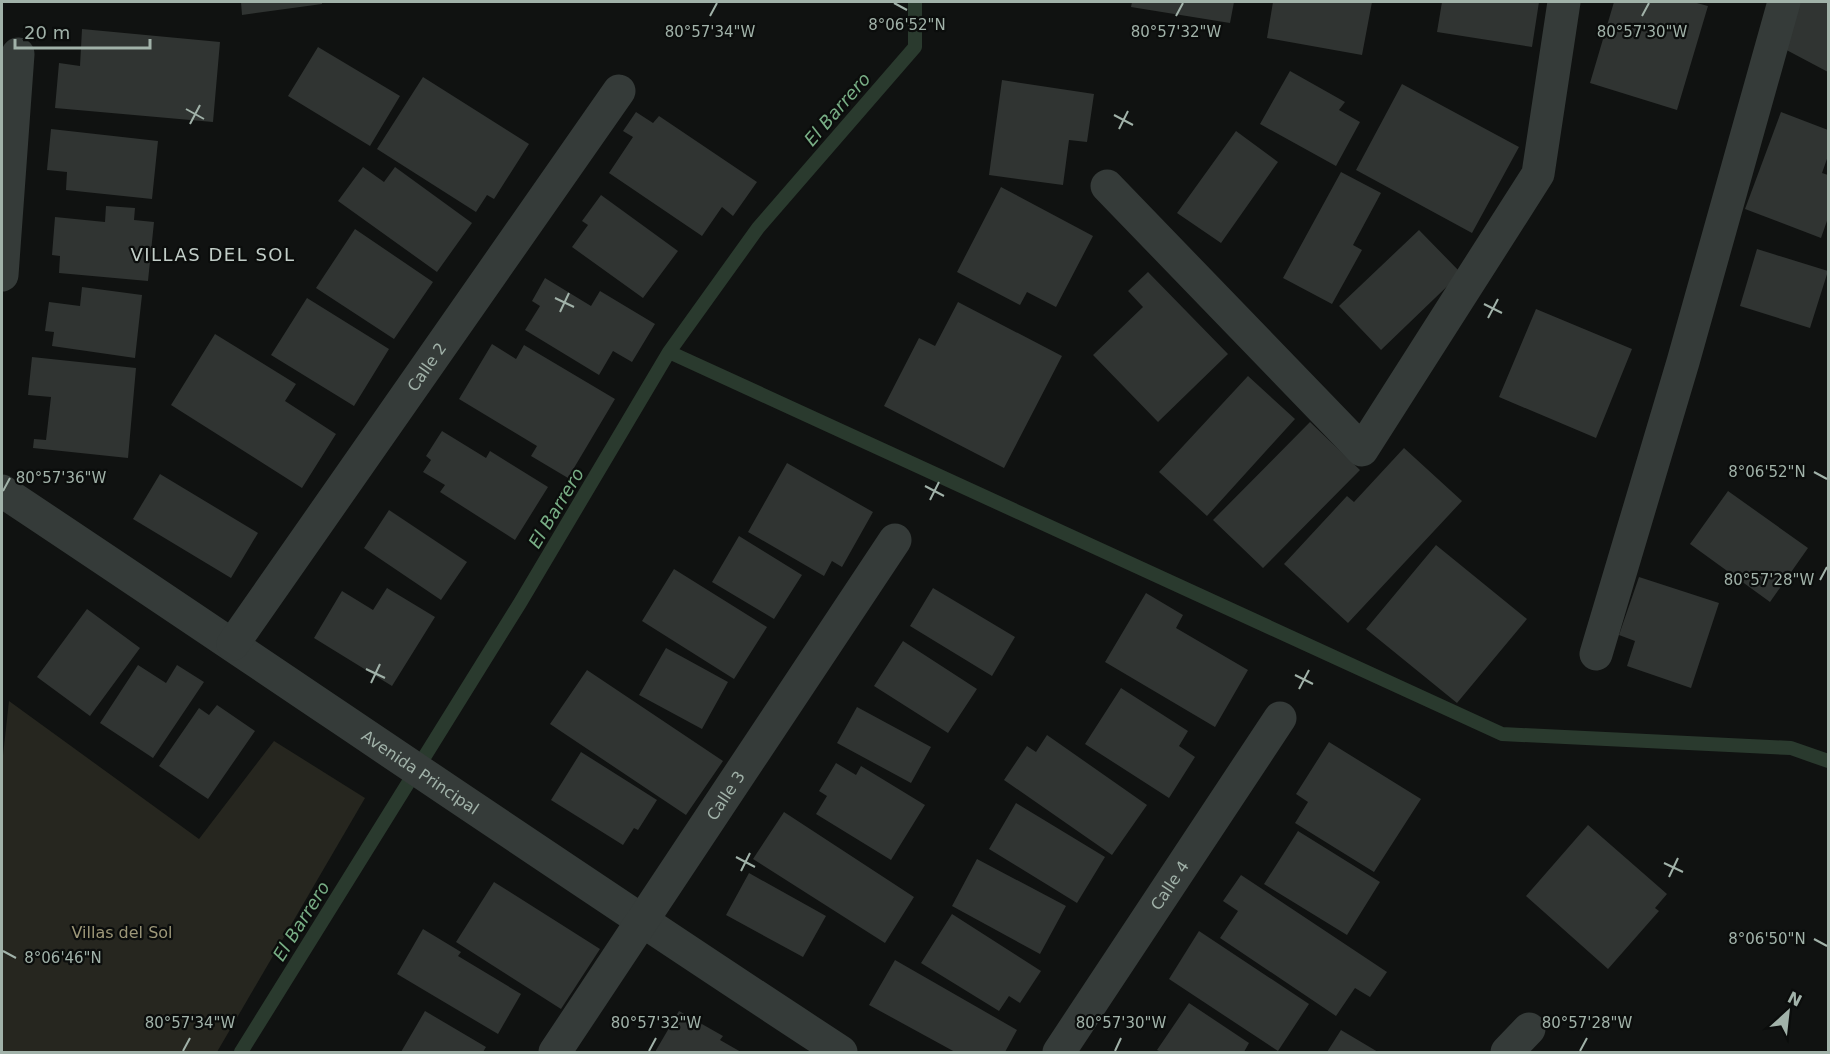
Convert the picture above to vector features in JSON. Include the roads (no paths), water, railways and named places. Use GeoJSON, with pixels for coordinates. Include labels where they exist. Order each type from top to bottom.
{"type":"FeatureCollection","features":[{"type":"Feature","properties":{"kind":"street"},"geometry":{"type":"LineString","coordinates":[[1107,186],[1362,450],[1538,174],[1564,2]]}},
{"type":"Feature","properties":{"kind":"street"},"geometry":{"type":"LineString","coordinates":[[1596,654],[1683,362],[1784,2]]}},
{"type":"Feature","properties":{"kind":"street"},"geometry":{"type":"LineString","coordinates":[[2,275],[18,54]]}},
{"type":"Feature","properties":{"kind":"street","name":"Calle 2"},"geometry":{"type":"LineString","coordinates":[[233,644],[619,91]]}},
{"type":"Feature","properties":{"kind":"street","name":"Avenida Principal"},"geometry":{"type":"LineString","coordinates":[[2,490],[643,923],[842,1053]]}},
{"type":"Feature","properties":{"kind":"street","name":"Calle 3"},"geometry":{"type":"LineString","coordinates":[[555,1053],[895,540]]}},
{"type":"Feature","properties":{"kind":"street","name":"Calle 4"},"geometry":{"type":"LineString","coordinates":[[1059,1053],[1280,718]]}},
{"type":"Feature","properties":{"kind":"street"},"geometry":{"type":"LineString","coordinates":[[1507,1053],[1529,1029]]}},
{"type":"Feature","properties":{"kind":"waterway","name":"El Barrero"},"geometry":{"type":"LineString","coordinates":[[241,1052],[520,603],[669,352],[758,228],[915,47],[915,2]]}},
{"type":"Feature","properties":{"kind":"waterway"},"geometry":{"type":"LineString","coordinates":[[669,352],[1502,734],[1791,748],[1828,761]]}},
{"type":"Feature","properties":{"kind":"district","name":"VILLAS DEL SOL"},"geometry":{"type":"Point","coordinates":[213,254]}},
{"type":"Feature","properties":{"kind":"park label","name":"Villas del Sol"},"geometry":{"type":"Point","coordinates":[122,932]}}]}
